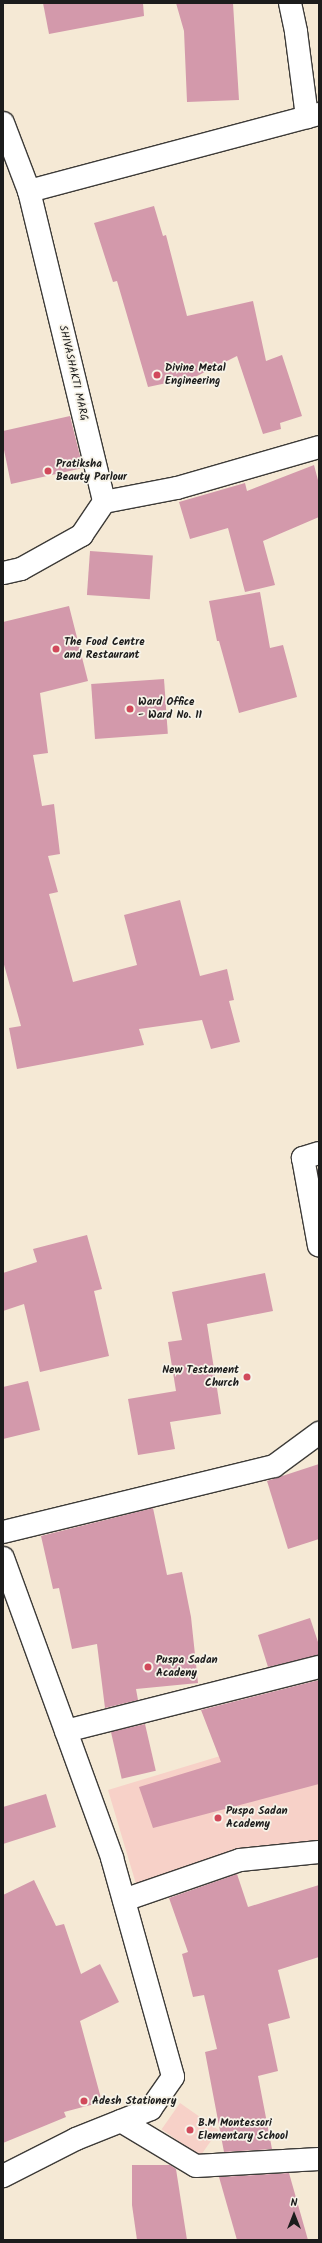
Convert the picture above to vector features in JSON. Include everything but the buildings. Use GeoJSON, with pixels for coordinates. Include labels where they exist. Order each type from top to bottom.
{"type":"FeatureCollection","features":[{"type":"Feature","properties":{"kind":"street"},"geometry":{"type":"LineString","coordinates":[[30,191],[313,116],[290,3]]}},
{"type":"Feature","properties":{"kind":"street","name":"SHIVASHAKTI MARG"},"geometry":{"type":"LineString","coordinates":[[3,123],[30,191],[104,502]]}},
{"type":"Feature","properties":{"kind":"street"},"geometry":{"type":"LineString","coordinates":[[3,573],[21,569],[82,535],[104,502],[177,488],[319,447]]}},
{"type":"Feature","properties":{"kind":"street"},"geometry":{"type":"LineString","coordinates":[[319,1153],[303,1158],[319,1246]]}},
{"type":"Feature","properties":{"kind":"street"},"geometry":{"type":"LineString","coordinates":[[3,1532],[274,1466],[319,1433]]}},
{"type":"Feature","properties":{"kind":"street"},"geometry":{"type":"LineString","coordinates":[[3,1558],[112,1858],[173,2077],[151,2109],[76,2139],[3,2176]]}},
{"type":"Feature","properties":{"kind":"street"},"geometry":{"type":"LineString","coordinates":[[66,1730],[319,1667]]}},
{"type":"Feature","properties":{"kind":"street"},"geometry":{"type":"LineString","coordinates":[[124,1900],[240,1860],[319,1852]]}},
{"type":"Feature","properties":{"kind":"street"},"geometry":{"type":"LineString","coordinates":[[121,2121],[196,2166],[319,2159]]}},
{"type":"Feature","properties":{"kind":"shaded area","name":"Puspa Sadan Academy"},"geometry":{"type":"Polygon","coordinates":[[[250,1747],[319,1771],[319,1847],[285,1845],[136,1884],[108,1790],[250,1747]]]}},
{"type":"Feature","properties":{"kind":"shaded area","name":"B.M Montessori Elementary School"},"geometry":{"type":"Polygon","coordinates":[[[180,2103],[219,2130],[200,2156],[162,2129],[180,2103]]]}},
{"type":"Feature","properties":{"kind":"place","name":"Divine Metal Engineering"},"geometry":{"type":"Point","coordinates":[157,375]}},
{"type":"Feature","properties":{"kind":"place","name":"Pratiksha Beauty Parlour"},"geometry":{"type":"Point","coordinates":[48,471]}},
{"type":"Feature","properties":{"kind":"place","name":"The Food Centre and Restaurant"},"geometry":{"type":"Point","coordinates":[56,649]}},
{"type":"Feature","properties":{"kind":"place","name":"Ward Office - Ward No. 11"},"geometry":{"type":"Point","coordinates":[130,709]}},
{"type":"Feature","properties":{"kind":"place","name":"New Testament Church"},"geometry":{"type":"Point","coordinates":[247,1377]}},
{"type":"Feature","properties":{"kind":"place","name":"Puspa Sadan Acadeny"},"geometry":{"type":"Point","coordinates":[148,1667]}},
{"type":"Feature","properties":{"kind":"place","name":"Puspa Sadan Academy"},"geometry":{"type":"Point","coordinates":[218,1818]}},
{"type":"Feature","properties":{"kind":"place","name":"Adesh Stationery"},"geometry":{"type":"Point","coordinates":[84,2101]}},
{"type":"Feature","properties":{"kind":"place","name":"B.M Montessori Elementary School"},"geometry":{"type":"Point","coordinates":[190,2130]}}]}
